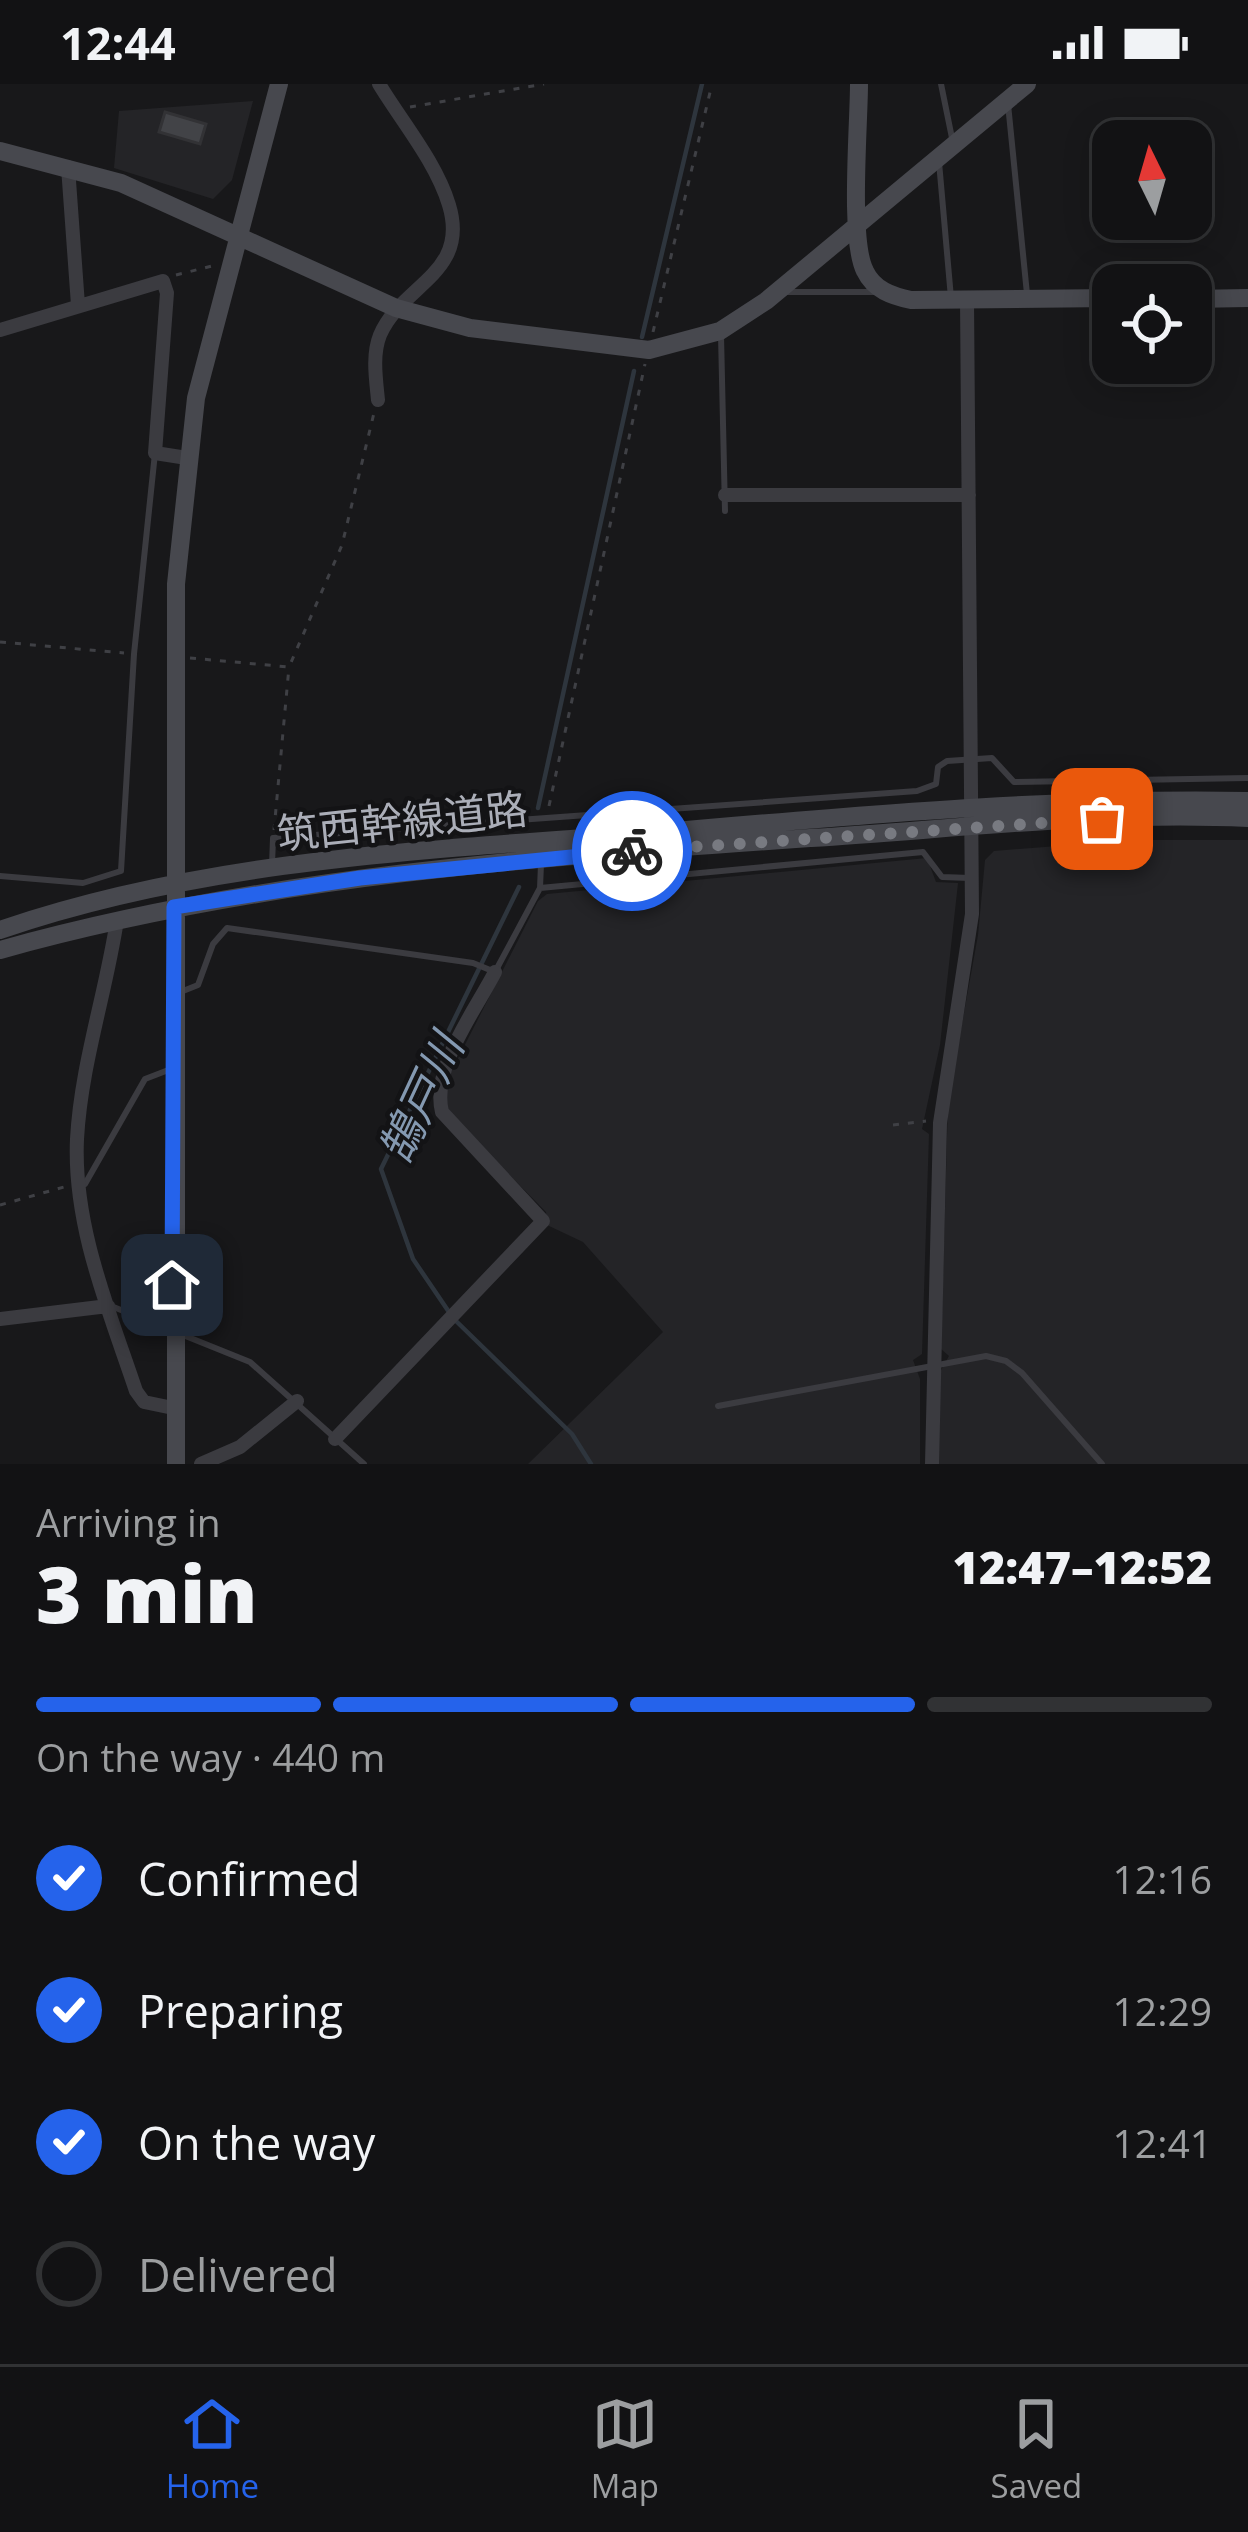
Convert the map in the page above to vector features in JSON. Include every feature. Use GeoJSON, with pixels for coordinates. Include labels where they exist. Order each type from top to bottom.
{"type":"FeatureCollection","features":[{"type":"Feature","properties":{"kind":"street"},"geometry":{"type":"LineString","coordinates":[[176,1464],[172,1329],[174,656],[187,458],[210,332],[279,84]]}},
{"type":"Feature","properties":{"kind":"street"},"geometry":{"type":"LineString","coordinates":[[378,400],[378,339],[396,308],[411,301],[445,264],[452,220],[437,177],[379,84]]}},
{"type":"Feature","properties":{"kind":"street"},"geometry":{"type":"LineString","coordinates":[[859,84],[859,226],[864,269],[886,292],[911,300],[1092,298]]}},
{"type":"Feature","properties":{"kind":"street"},"geometry":{"type":"LineString","coordinates":[[0,151],[121,183],[396,308],[470,328],[649,350],[720,331],[777,292],[1027,84]]}},
{"type":"Feature","properties":{"kind":"street"},"geometry":{"type":"LineString","coordinates":[[68,167],[78,305]]}},
{"type":"Feature","properties":{"kind":"street"},"geometry":{"type":"LineString","coordinates":[[0,330],[163,280],[167,292],[154,453],[187,458]]}},
{"type":"Feature","properties":{"kind":"street"},"geometry":{"type":"LineString","coordinates":[[1212,299],[1248,298]]}},
{"type":"Feature","properties":{"kind":"street"},"geometry":{"type":"LineString","coordinates":[[932,1464],[940,1123],[970,929],[972,878],[969,496],[959,300]]}},
{"type":"Feature","properties":{"kind":"street"},"geometry":{"type":"LineString","coordinates":[[725,503],[969,496]]}},
{"type":"Feature","properties":{"kind":"street","name":"筑西幹線道路"},"geometry":{"type":"LineString","coordinates":[[0,950],[174,907],[544,850],[971,807],[1248,801]]}},
{"type":"Feature","properties":{"kind":"street","name":"筑西幹線道路"},"geometry":{"type":"LineString","coordinates":[[0,930],[174,886],[272,869],[1150,817],[1248,818]]}},
{"type":"Feature","properties":{"kind":"street"},"geometry":{"type":"LineString","coordinates":[[117,920],[81,1103],[78,1185],[108,1306],[136,1391],[144,1402],[173,1408]]}},
{"type":"Feature","properties":{"kind":"street"},"geometry":{"type":"LineString","coordinates":[[335,1439],[543,1221],[442,1112],[438,1097],[447,1066],[495,972]]}},
{"type":"Feature","properties":{"kind":"street"},"geometry":{"type":"LineString","coordinates":[[0,1319],[108,1306]]}},
{"type":"Feature","properties":{"kind":"street"},"geometry":{"type":"LineString","coordinates":[[201,1464],[240,1448],[296,1401]]}},
{"type":"Feature","properties":{"kind":"lane"},"geometry":{"type":"LineString","coordinates":[[941,84],[954,146]]}},
{"type":"Feature","properties":{"kind":"lane"},"geometry":{"type":"LineString","coordinates":[[1006,101],[1012,115],[1027,298]]}},
{"type":"Feature","properties":{"kind":"lane"},"geometry":{"type":"LineString","coordinates":[[937,159],[944,174],[959,300]]}},
{"type":"Feature","properties":{"kind":"lane"},"geometry":{"type":"LineString","coordinates":[[777,292],[886,292]]}},
{"type":"Feature","properties":{"kind":"lane"},"geometry":{"type":"LineString","coordinates":[[720,331],[725,503]]}},
{"type":"Feature","properties":{"kind":"lane"},"geometry":{"type":"LineString","coordinates":[[0,876],[83,883],[121,871],[134,654],[154,453]]}},
{"type":"Feature","properties":{"kind":"lane"},"geometry":{"type":"LineString","coordinates":[[272,869],[273,838],[917,791],[936,784],[938,767],[947,761],[998,760],[1014,782],[1248,778]]}},
{"type":"Feature","properties":{"kind":"lane"},"geometry":{"type":"LineString","coordinates":[[174,994],[198,986],[213,944],[227,928],[473,963],[495,972],[540,888],[547,820]]}},
{"type":"Feature","properties":{"kind":"lane"},"geometry":{"type":"LineString","coordinates":[[540,888],[923,852],[942,878],[972,878]]}},
{"type":"Feature","properties":{"kind":"lane"},"geometry":{"type":"LineString","coordinates":[[78,1185],[85,1184],[145,1079],[175,1069]]}},
{"type":"Feature","properties":{"kind":"lane"},"geometry":{"type":"LineString","coordinates":[[108,1306],[250,1362],[364,1464]]}},
{"type":"Feature","properties":{"kind":"lane"},"geometry":{"type":"LineString","coordinates":[[718,1406],[986,1356],[1006,1361],[1102,1464]]}},
{"type":"Feature","properties":{"kind":"path"},"geometry":{"type":"LineString","coordinates":[[397,113],[418,104],[544,84]]}},
{"type":"Feature","properties":{"kind":"path"},"geometry":{"type":"LineString","coordinates":[[547,820],[712,84]]}},
{"type":"Feature","properties":{"kind":"path"},"geometry":{"type":"LineString","coordinates":[[163,280],[212,266]]}},
{"type":"Feature","properties":{"kind":"path"},"geometry":{"type":"LineString","coordinates":[[273,838],[289,667],[342,545],[378,400]]}},
{"type":"Feature","properties":{"kind":"path"},"geometry":{"type":"LineString","coordinates":[[0,642],[134,654]]}},
{"type":"Feature","properties":{"kind":"path"},"geometry":{"type":"LineString","coordinates":[[174,656],[289,667]]}},
{"type":"Feature","properties":{"kind":"path"},"geometry":{"type":"LineString","coordinates":[[893,1125],[940,1123]]}},
{"type":"Feature","properties":{"kind":"path"},"geometry":{"type":"LineString","coordinates":[[0,1205],[78,1185]]}},
{"type":"Feature","properties":{"kind":"shaded area"},"geometry":{"type":"Polygon","coordinates":[[[253,101],[232,180],[213,199],[114,168],[119,111],[253,101]]]}},
{"type":"Feature","properties":{"kind":"shaded area"},"geometry":{"type":"Polygon","coordinates":[[[1134,840],[1248,840],[1248,1464],[938,1464],[940,1372],[949,1356],[941,1349],[948,1102],[978,935],[985,860],[994,851],[1134,840]]]}},
{"type":"Feature","properties":{"kind":"shaded area"},"geometry":{"type":"Polygon","coordinates":[[[927,858],[936,882],[958,883],[940,1045],[922,1129],[929,1134],[922,1354],[913,1360],[920,1379],[920,1464],[528,1464],[663,1332],[583,1242],[547,1225],[546,1212],[447,1112],[444,1086],[538,901],[547,894],[927,858]]]}},
{"type":"Feature","properties":{"kind":"building"},"geometry":{"type":"Polygon","coordinates":[[[165,112],[206,124],[200,144],[159,132],[165,112]]]}},
{"type":"Feature","properties":{"kind":"waterway","name":"鵠戸川"},"geometry":{"type":"LineString","coordinates":[[642,337],[702,84]]}},
{"type":"Feature","properties":{"kind":"waterway","name":"鵠戸川"},"geometry":{"type":"LineString","coordinates":[[538,808],[634,371]]}},
{"type":"Feature","properties":{"kind":"waterway","name":"鵠戸川"},"geometry":{"type":"LineString","coordinates":[[449,1312],[413,1259],[381,1169],[519,887]]}},
{"type":"Feature","properties":{"kind":"waterway","name":"鵠戸川"},"geometry":{"type":"LineString","coordinates":[[456,1321],[572,1434],[591,1464]]}},
{"type":"Feature","properties":{"kind":"way so far"},"geometry":{"type":"LineString","coordinates":[[632,851],[1102,819]]}},
{"type":"Feature","properties":{"kind":"route"},"geometry":{"type":"LineString","coordinates":[[172,1285],[174,907],[360,878],[632,851]]}}]}
